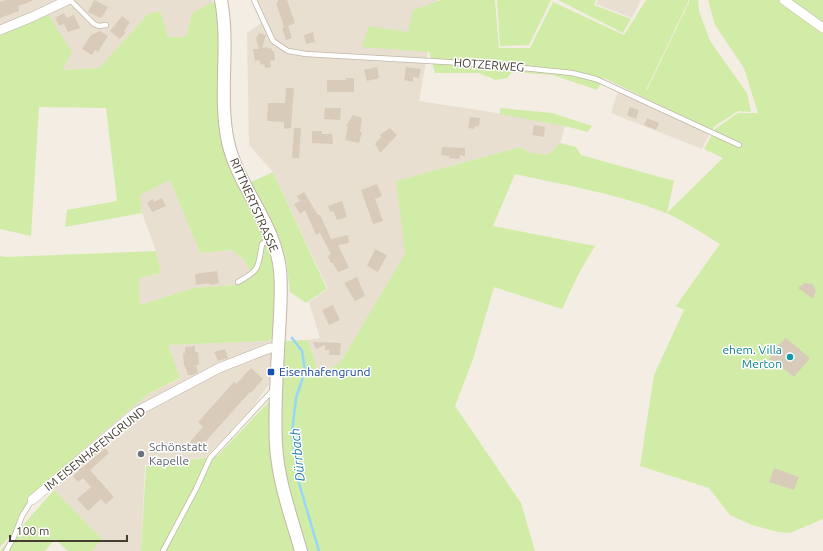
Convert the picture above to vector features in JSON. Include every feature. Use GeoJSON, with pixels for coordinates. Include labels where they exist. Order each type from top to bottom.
{"type":"FeatureCollection","features":[{"type":"Feature","properties":{"kind":"street"},"geometry":{"type":"LineString","coordinates":[[0,30],[69,0]]}},
{"type":"Feature","properties":{"kind":"street","name":"RITTNERTSTRASSE"},"geometry":{"type":"LineString","coordinates":[[221,0],[224,32],[224,107],[228,141],[236,167],[271,237],[278,258],[280,271],[276,424],[277,457],[284,493],[301,551]]}},
{"type":"Feature","properties":{"kind":"street"},"geometry":{"type":"LineString","coordinates":[[784,0],[823,28]]}},
{"type":"Feature","properties":{"kind":"street","name":"IM EISENHAFENGRUND"},"geometry":{"type":"LineString","coordinates":[[32,500],[136,412],[219,368],[270,348],[278,348]]}},
{"type":"Feature","properties":{"kind":"lane"},"geometry":{"type":"LineString","coordinates":[[69,0],[94,24],[100,26],[106,25]]}},
{"type":"Feature","properties":{"kind":"lane","name":"HOTZERWEG"},"geometry":{"type":"LineString","coordinates":[[254,0],[273,41],[288,51],[306,54],[482,64],[572,73],[596,79],[739,144]]}},
{"type":"Feature","properties":{"kind":"lane"},"geometry":{"type":"LineString","coordinates":[[238,282],[253,274],[259,264],[262,244],[271,237]]}},
{"type":"Feature","properties":{"kind":"lane"},"geometry":{"type":"LineString","coordinates":[[163,551],[196,489],[210,458],[272,390],[277,387]]}},
{"type":"Feature","properties":{"kind":"lane","name":"IM EISENHAFENGRUND"},"geometry":{"type":"LineString","coordinates":[[6,551],[14,537],[22,516],[32,500]]}},
{"type":"Feature","properties":{"kind":"shaded area"},"geometry":{"type":"Polygon","coordinates":[[[0,0],[213,0],[213,2],[192,13],[186,37],[168,37],[160,12],[148,14],[99,68],[62,70],[0,31],[0,0]]]}},
{"type":"Feature","properties":{"kind":"shaded area"},"geometry":{"type":"Polygon","coordinates":[[[256,0],[437,0],[419,101],[523,117],[565,126],[560,143],[548,155],[531,153],[520,147],[396,181],[406,254],[340,363],[319,374],[308,340],[320,338],[309,302],[328,289],[273,172],[249,145],[247,33],[265,20],[256,0]]]}},
{"type":"Feature","properties":{"kind":"shaded area"},"geometry":{"type":"Polygon","coordinates":[[[598,0],[641,0],[632,18],[596,4],[598,0]]]}},
{"type":"Feature","properties":{"kind":"shaded area"},"geometry":{"type":"Polygon","coordinates":[[[618,91],[710,133],[702,149],[611,113],[618,91]]]}},
{"type":"Feature","properties":{"kind":"shaded area"},"geometry":{"type":"Polygon","coordinates":[[[170,180],[200,253],[232,250],[244,260],[255,277],[236,285],[193,288],[140,305],[139,278],[161,273],[156,251],[142,213],[140,195],[170,180]]]}},
{"type":"Feature","properties":{"kind":"shaded area"},"geometry":{"type":"Polygon","coordinates":[[[272,341],[271,375],[269,384],[253,407],[206,457],[145,465],[141,551],[92,551],[102,539],[54,490],[48,481],[148,394],[180,379],[168,345],[272,341]]]}},
{"type":"Feature","properties":{"kind":"green space"},"geometry":{"type":"Polygon","coordinates":[[[441,0],[495,0],[499,48],[530,48],[553,2],[624,35],[646,0],[688,0],[647,90],[689,0],[698,0],[699,11],[710,41],[747,93],[751,112],[738,111],[715,126],[712,131],[604,78],[597,90],[553,75],[512,72],[507,78],[496,80],[478,73],[435,73],[429,52],[362,47],[369,26],[408,32],[413,10],[441,0]]]}},
{"type":"Feature","properties":{"kind":"green space"},"geometry":{"type":"Polygon","coordinates":[[[497,0],[551,0],[529,45],[500,46],[497,0]]]}},
{"type":"Feature","properties":{"kind":"green space"},"geometry":{"type":"Polygon","coordinates":[[[558,0],[596,0],[594,5],[631,19],[623,33],[558,0]]]}},
{"type":"Feature","properties":{"kind":"green space"},"geometry":{"type":"Polygon","coordinates":[[[708,0],[823,0],[823,519],[790,533],[778,532],[752,525],[730,515],[709,488],[640,466],[654,375],[684,310],[676,306],[720,244],[691,226],[661,211],[625,199],[515,174],[493,226],[595,246],[580,271],[562,309],[494,287],[473,359],[455,406],[521,503],[535,551],[141,551],[146,466],[217,456],[283,387],[283,341],[308,340],[319,374],[340,363],[405,254],[396,181],[520,147],[531,153],[548,155],[560,143],[576,147],[581,155],[674,181],[667,213],[723,158],[704,149],[715,129],[738,113],[758,113],[744,68],[715,25],[708,0]]]}},
{"type":"Feature","properties":{"kind":"green space"},"geometry":{"type":"Polygon","coordinates":[[[213,2],[217,2],[219,9],[222,128],[264,230],[276,267],[277,335],[269,341],[168,345],[180,378],[148,394],[34,493],[18,518],[15,531],[0,547],[0,256],[156,251],[161,273],[139,278],[140,305],[193,288],[236,285],[254,277],[244,260],[232,250],[200,253],[170,180],[140,195],[142,213],[65,227],[67,210],[117,201],[106,108],[39,107],[31,236],[0,229],[0,31],[47,13],[72,52],[62,70],[99,68],[148,14],[160,11],[168,37],[186,37],[192,13],[213,2]]]}},
{"type":"Feature","properties":{"kind":"green space"},"geometry":{"type":"Polygon","coordinates":[[[500,108],[552,113],[592,126],[588,132],[565,126],[500,114],[500,108]]]}},
{"type":"Feature","properties":{"kind":"green space"},"geometry":{"type":"Polygon","coordinates":[[[273,172],[327,289],[306,303],[290,292],[286,259],[251,182],[273,172]]]}},
{"type":"Feature","properties":{"kind":"green space"},"geometry":{"type":"Polygon","coordinates":[[[54,490],[102,539],[92,551],[68,551],[55,539],[45,551],[0,551],[54,490]]]}},
{"type":"Feature","properties":{"kind":"building"},"geometry":{"type":"Polygon","coordinates":[[[6,0],[32,1],[18,6],[19,11],[0,18],[0,2],[6,0]]]}},
{"type":"Feature","properties":{"kind":"building"},"geometry":{"type":"Polygon","coordinates":[[[94,0],[108,7],[100,18],[88,12],[94,0]]]}},
{"type":"Feature","properties":{"kind":"building"},"geometry":{"type":"Polygon","coordinates":[[[278,0],[287,0],[295,23],[288,26],[292,38],[286,40],[282,28],[284,27],[276,3],[278,0]]]}},
{"type":"Feature","properties":{"kind":"building"},"geometry":{"type":"Polygon","coordinates":[[[64,13],[67,18],[74,15],[80,28],[68,32],[64,24],[59,26],[55,18],[64,13]]]}},
{"type":"Feature","properties":{"kind":"building"},"geometry":{"type":"Polygon","coordinates":[[[122,16],[130,22],[124,31],[126,32],[120,39],[110,31],[122,16]]]}},
{"type":"Feature","properties":{"kind":"building"},"geometry":{"type":"Polygon","coordinates":[[[100,31],[108,36],[98,52],[95,50],[92,55],[82,49],[91,35],[100,31]]]}},
{"type":"Feature","properties":{"kind":"building"},"geometry":{"type":"Polygon","coordinates":[[[313,32],[315,42],[306,44],[304,35],[313,32]]]}},
{"type":"Feature","properties":{"kind":"building"},"geometry":{"type":"Polygon","coordinates":[[[259,33],[266,35],[262,48],[271,48],[272,51],[274,51],[275,60],[270,61],[271,67],[265,68],[264,64],[260,65],[260,60],[255,61],[253,49],[259,49],[256,38],[259,33]]]}},
{"type":"Feature","properties":{"kind":"building"},"geometry":{"type":"Polygon","coordinates":[[[377,67],[379,78],[367,81],[364,70],[377,67]]]}},
{"type":"Feature","properties":{"kind":"building"},"geometry":{"type":"Polygon","coordinates":[[[406,67],[421,69],[419,78],[413,77],[413,82],[404,80],[406,67]]]}},
{"type":"Feature","properties":{"kind":"building"},"geometry":{"type":"Polygon","coordinates":[[[346,78],[354,78],[354,92],[327,92],[327,80],[346,80],[346,78]]]}},
{"type":"Feature","properties":{"kind":"building"},"geometry":{"type":"Polygon","coordinates":[[[286,88],[294,88],[291,128],[284,129],[284,122],[267,121],[268,103],[285,103],[286,88]]]}},
{"type":"Feature","properties":{"kind":"building"},"geometry":{"type":"Polygon","coordinates":[[[630,107],[639,110],[636,119],[627,115],[630,107]]]}},
{"type":"Feature","properties":{"kind":"building"},"geometry":{"type":"Polygon","coordinates":[[[325,108],[341,108],[340,120],[324,119],[325,108]]]}},
{"type":"Feature","properties":{"kind":"building"},"geometry":{"type":"Polygon","coordinates":[[[353,115],[362,118],[360,132],[362,132],[359,143],[345,140],[348,127],[346,126],[353,115]]]}},
{"type":"Feature","properties":{"kind":"building"},"geometry":{"type":"Polygon","coordinates":[[[470,117],[480,118],[479,126],[475,126],[474,129],[468,128],[470,117]]]}},
{"type":"Feature","properties":{"kind":"building"},"geometry":{"type":"Polygon","coordinates":[[[647,118],[659,123],[656,130],[644,125],[647,118]]]}},
{"type":"Feature","properties":{"kind":"building"},"geometry":{"type":"Polygon","coordinates":[[[534,125],[545,127],[544,137],[532,135],[534,125]]]}},
{"type":"Feature","properties":{"kind":"building"},"geometry":{"type":"Polygon","coordinates":[[[294,128],[301,128],[299,158],[292,158],[294,128]]]}},
{"type":"Feature","properties":{"kind":"building"},"geometry":{"type":"Polygon","coordinates":[[[390,128],[397,135],[380,153],[375,144],[381,137],[380,135],[390,128]]]}},
{"type":"Feature","properties":{"kind":"building"},"geometry":{"type":"Polygon","coordinates":[[[312,131],[322,131],[322,134],[332,134],[333,144],[312,143],[312,131]]]}},
{"type":"Feature","properties":{"kind":"building"},"geometry":{"type":"Polygon","coordinates":[[[442,147],[465,148],[465,156],[460,155],[459,159],[441,155],[442,147]]]}},
{"type":"Feature","properties":{"kind":"building"},"geometry":{"type":"Polygon","coordinates":[[[377,184],[382,196],[375,199],[383,221],[373,224],[361,190],[377,184]]]}},
{"type":"Feature","properties":{"kind":"building"},"geometry":{"type":"Polygon","coordinates":[[[304,192],[318,215],[320,215],[331,239],[348,235],[349,243],[338,245],[349,268],[338,272],[333,263],[331,263],[328,256],[331,254],[320,233],[316,235],[305,210],[300,214],[294,204],[300,201],[297,196],[304,192]]]}},
{"type":"Feature","properties":{"kind":"building"},"geometry":{"type":"Polygon","coordinates":[[[162,198],[166,206],[152,212],[147,203],[153,199],[154,202],[162,198]]]}},
{"type":"Feature","properties":{"kind":"building"},"geometry":{"type":"Polygon","coordinates":[[[342,201],[347,217],[337,220],[333,211],[330,212],[328,206],[342,201]]]}},
{"type":"Feature","properties":{"kind":"building"},"geometry":{"type":"Polygon","coordinates":[[[375,249],[387,255],[378,272],[367,266],[375,249]]]}},
{"type":"Feature","properties":{"kind":"building"},"geometry":{"type":"Polygon","coordinates":[[[217,271],[219,283],[210,285],[210,283],[196,285],[195,274],[217,271]]]}},
{"type":"Feature","properties":{"kind":"building"},"geometry":{"type":"Polygon","coordinates":[[[357,277],[365,296],[355,301],[344,283],[357,277]]]}},
{"type":"Feature","properties":{"kind":"building"},"geometry":{"type":"Polygon","coordinates":[[[805,283],[813,284],[816,291],[813,299],[798,288],[805,283]]]}},
{"type":"Feature","properties":{"kind":"building"},"geometry":{"type":"Polygon","coordinates":[[[333,305],[340,320],[329,325],[322,310],[333,305]]]}},
{"type":"Feature","properties":{"kind":"building","name":"ehem. Villa Merton"},"geometry":{"type":"Polygon","coordinates":[[[786,338],[810,358],[794,377],[780,366],[777,367],[769,359],[771,356],[770,353],[786,338]]]}},
{"type":"Feature","properties":{"kind":"building"},"geometry":{"type":"Polygon","coordinates":[[[313,342],[341,343],[340,355],[329,355],[330,350],[325,350],[325,345],[316,349],[313,342]]]}},
{"type":"Feature","properties":{"kind":"building"},"geometry":{"type":"Polygon","coordinates":[[[195,346],[195,352],[198,352],[199,365],[196,365],[198,372],[193,375],[188,375],[184,366],[183,353],[185,353],[185,347],[195,346]]]}},
{"type":"Feature","properties":{"kind":"building"},"geometry":{"type":"Polygon","coordinates":[[[225,349],[228,358],[218,361],[214,352],[225,349]]]}},
{"type":"Feature","properties":{"kind":"building"},"geometry":{"type":"Polygon","coordinates":[[[251,368],[263,379],[196,452],[188,444],[203,427],[198,422],[234,382],[236,384],[251,368]]]}},
{"type":"Feature","properties":{"kind":"building"},"geometry":{"type":"Polygon","coordinates":[[[105,448],[109,453],[90,470],[114,497],[106,504],[101,499],[88,511],[77,499],[91,487],[83,478],[78,482],[73,476],[82,466],[83,467],[105,448]]]}},
{"type":"Feature","properties":{"kind":"building"},"geometry":{"type":"Polygon","coordinates":[[[774,468],[799,477],[794,490],[769,482],[774,468]]]}},
{"type":"Feature","properties":{"kind":"waterway","name":"Dürrbach"},"geometry":{"type":"LineString","coordinates":[[292,338],[302,351],[305,371],[296,398],[292,433],[299,483],[319,551]]}},
{"type":"Feature","properties":{"kind":"place","name":"ehem. Villa Merton"},"geometry":{"type":"Point","coordinates":[790,357]}},
{"type":"Feature","properties":{"kind":"place","name":"Eisenhafengrund"},"geometry":{"type":"Point","coordinates":[271,372]}},
{"type":"Feature","properties":{"kind":"place","name":"Schönstatt Kapelle"},"geometry":{"type":"Point","coordinates":[141,454]}}]}
